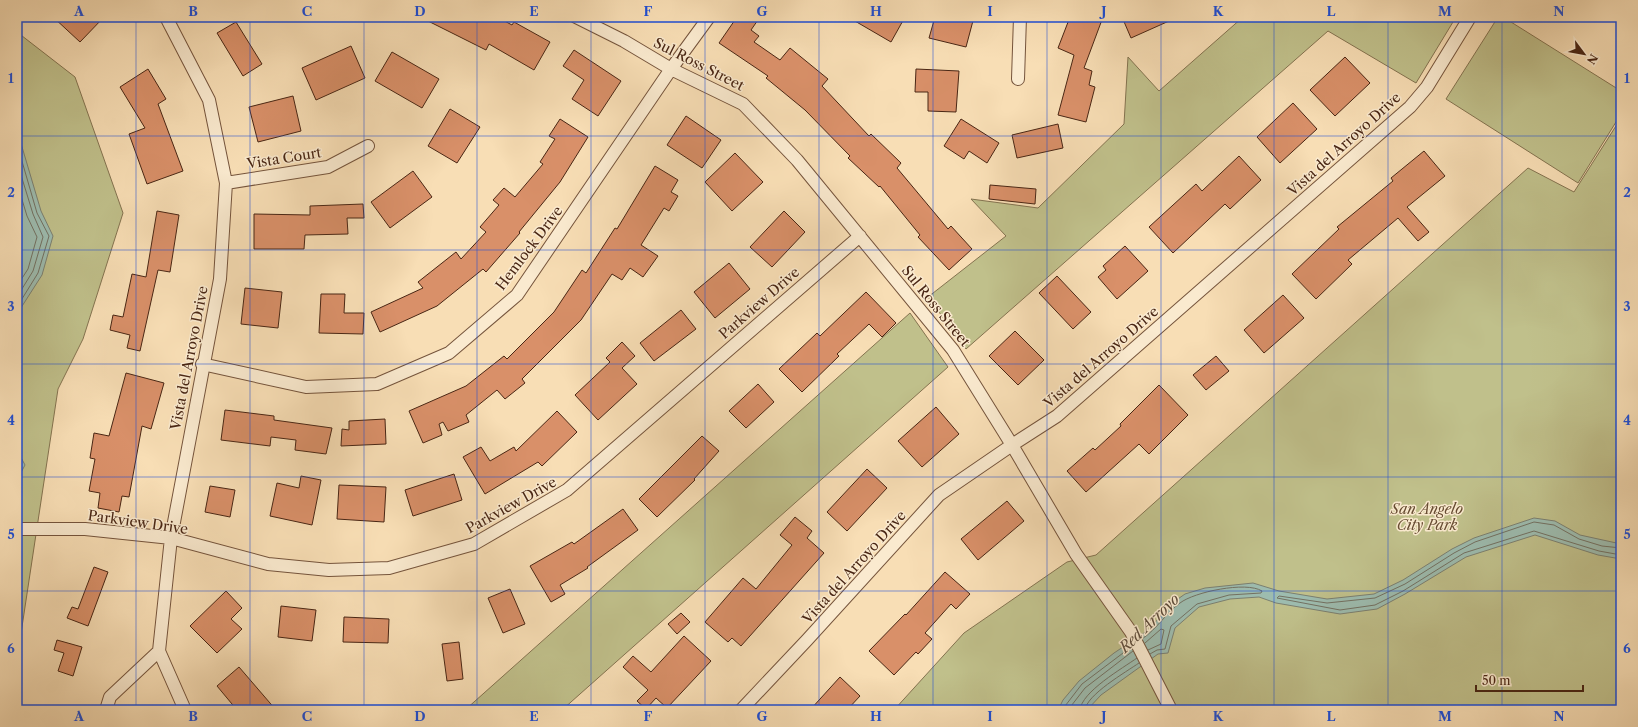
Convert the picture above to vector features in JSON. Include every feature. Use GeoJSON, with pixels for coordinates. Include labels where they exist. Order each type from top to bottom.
{"type":"FeatureCollection","features":[{"type":"Feature","properties":{"kind":"street","name":"Vista del Arroyo Drive"},"geometry":{"type":"LineString","coordinates":[[159,651],[171,538],[202,364],[220,279],[226,183],[209,100],[166,17]]}},
{"type":"Feature","properties":{"kind":"street","name":"Sul Ross Street"},"geometry":{"type":"LineString","coordinates":[[576,17],[624,41],[671,69],[743,104],[797,160],[953,350],[1012,444],[1076,554],[1131,632],[1171,710]]}},
{"type":"Feature","properties":{"kind":"street","name":"Hemlock Drive"},"geometry":{"type":"LineString","coordinates":[[202,364],[306,387],[377,384],[449,353],[517,295],[671,69],[709,17]]}},
{"type":"Feature","properties":{"kind":"street"},"geometry":{"type":"LineString","coordinates":[[1018,80],[1020,17]]}},
{"type":"Feature","properties":{"kind":"street","name":"Vista del Arroyo Drive"},"geometry":{"type":"LineString","coordinates":[[741,710],[939,495],[1012,444],[1057,416],[1410,106],[1427,87],[1470,17]]}},
{"type":"Feature","properties":{"kind":"street","name":"Vista Court"},"geometry":{"type":"LineString","coordinates":[[226,183],[328,167],[368,146]]}},
{"type":"Feature","properties":{"kind":"street","name":"Parkview Drive"},"geometry":{"type":"LineString","coordinates":[[17,529],[85,529],[171,538],[268,564],[329,570],[389,568],[474,544],[568,490],[860,236]]}},
{"type":"Feature","properties":{"kind":"street"},"geometry":{"type":"LineString","coordinates":[[106,710],[110,697],[159,651],[186,710]]}},
{"type":"Feature","properties":{"kind":"green space"},"geometry":{"type":"Polygon","coordinates":[[[1243,17],[1456,17],[1416,83],[1328,31],[966,349],[928,297],[1006,236],[971,199],[1038,208],[1124,124],[1128,57],[1159,91],[1243,17]]]}},
{"type":"Feature","properties":{"kind":"green space"},"geometry":{"type":"Polygon","coordinates":[[[1498,17],[1503,17],[1621,91],[1621,114],[1578,183],[1446,99],[1498,17]]]}},
{"type":"Feature","properties":{"kind":"green space"},"geometry":{"type":"Polygon","coordinates":[[[17,32],[75,77],[123,213],[83,339],[58,389],[20,640],[17,648],[17,32]]]}},
{"type":"Feature","properties":{"kind":"green space","name":"San Angelo City Park"},"geometry":{"type":"Polygon","coordinates":[[[1621,118],[1621,710],[894,710],[964,633],[1067,562],[1096,555],[1528,168],[1574,192],[1621,118]]]}},
{"type":"Feature","properties":{"kind":"green space"},"geometry":{"type":"Polygon","coordinates":[[[910,313],[948,367],[562,710],[465,710],[910,313]]]}},
{"type":"Feature","properties":{"kind":"water"},"geometry":{"type":"Polygon","coordinates":[[[17,130],[41,211],[53,236],[42,275],[17,314],[17,130]]]}},
{"type":"Feature","properties":{"kind":"water"},"geometry":{"type":"Polygon","coordinates":[[[17,450],[25,465],[17,480],[17,450]]]}},
{"type":"Feature","properties":{"kind":"water"},"geometry":{"type":"Polygon","coordinates":[[[1534,518],[1555,521],[1580,535],[1621,544],[1621,559],[1598,555],[1535,535],[1466,557],[1377,609],[1340,614],[1276,603],[1259,597],[1230,599],[1199,607],[1175,628],[1168,653],[1158,654],[1101,695],[1087,710],[1058,710],[1063,700],[1079,681],[1114,653],[1147,631],[1175,601],[1185,594],[1205,588],[1253,583],[1279,591],[1327,599],[1374,594],[1403,580],[1452,549],[1474,538],[1534,518]]]}},
{"type":"Feature","properties":{"kind":"building"},"geometry":{"type":"Polygon","coordinates":[[[53,17],[104,17],[80,42],[53,17]]]}},
{"type":"Feature","properties":{"kind":"building"},"geometry":{"type":"Polygon","coordinates":[[[420,17],[497,17],[512,25],[514,22],[550,42],[534,70],[489,44],[486,50],[420,17]]]}},
{"type":"Feature","properties":{"kind":"building"},"geometry":{"type":"Polygon","coordinates":[[[737,17],[760,17],[751,30],[759,36],[754,42],[780,60],[790,48],[828,79],[822,86],[869,136],[871,134],[901,163],[897,168],[948,229],[951,226],[972,249],[949,270],[918,237],[920,235],[880,186],[879,187],[848,158],[850,156],[805,110],[766,78],[768,76],[719,43],[737,17]]]}},
{"type":"Feature","properties":{"kind":"building"},"geometry":{"type":"Polygon","coordinates":[[[848,17],[905,17],[891,42],[848,17]]]}},
{"type":"Feature","properties":{"kind":"building"},"geometry":{"type":"Polygon","coordinates":[[[935,17],[974,17],[966,47],[929,38],[935,17]]]}},
{"type":"Feature","properties":{"kind":"building"},"geometry":{"type":"Polygon","coordinates":[[[1070,17],[1103,17],[1084,68],[1092,71],[1089,85],[1095,87],[1086,122],[1058,115],[1074,55],[1058,48],[1070,17]]]}},
{"type":"Feature","properties":{"kind":"building"},"geometry":{"type":"Polygon","coordinates":[[[1122,17],[1178,17],[1131,38],[1122,17]]]}},
{"type":"Feature","properties":{"kind":"building"},"geometry":{"type":"Polygon","coordinates":[[[236,22],[262,64],[243,76],[217,33],[236,22]]]}},
{"type":"Feature","properties":{"kind":"building"},"geometry":{"type":"Polygon","coordinates":[[[351,46],[365,78],[316,100],[302,68],[351,46]]]}},
{"type":"Feature","properties":{"kind":"building"},"geometry":{"type":"Polygon","coordinates":[[[574,50],[621,81],[598,116],[572,99],[584,80],[563,66],[574,50]]]}},
{"type":"Feature","properties":{"kind":"building"},"geometry":{"type":"Polygon","coordinates":[[[392,52],[439,79],[422,108],[375,81],[392,52]]]}},
{"type":"Feature","properties":{"kind":"building"},"geometry":{"type":"Polygon","coordinates":[[[1345,57],[1370,83],[1335,116],[1310,90],[1345,57]]]}},
{"type":"Feature","properties":{"kind":"building"},"geometry":{"type":"Polygon","coordinates":[[[148,69],[166,99],[158,104],[183,171],[147,184],[129,134],[145,128],[120,87],[148,69]]]}},
{"type":"Feature","properties":{"kind":"building"},"geometry":{"type":"Polygon","coordinates":[[[916,69],[959,71],[956,112],[928,111],[928,92],[915,92],[916,69]]]}},
{"type":"Feature","properties":{"kind":"building"},"geometry":{"type":"Polygon","coordinates":[[[293,96],[301,131],[258,142],[249,107],[293,96]]]}},
{"type":"Feature","properties":{"kind":"building"},"geometry":{"type":"Polygon","coordinates":[[[1293,103],[1317,129],[1280,163],[1257,137],[1293,103]]]}},
{"type":"Feature","properties":{"kind":"building"},"geometry":{"type":"Polygon","coordinates":[[[450,109],[480,127],[457,163],[428,146],[450,109]]]}},
{"type":"Feature","properties":{"kind":"building"},"geometry":{"type":"Polygon","coordinates":[[[686,116],[721,140],[702,168],[667,145],[686,116]]]}},
{"type":"Feature","properties":{"kind":"building"},"geometry":{"type":"Polygon","coordinates":[[[560,119],[588,137],[560,182],[519,232],[520,233],[486,272],[483,269],[437,306],[380,332],[371,312],[423,288],[418,282],[456,252],[461,259],[486,232],[480,227],[499,205],[493,200],[504,188],[515,197],[543,164],[540,162],[555,139],[549,136],[560,119]]]}},
{"type":"Feature","properties":{"kind":"building"},"geometry":{"type":"Polygon","coordinates":[[[961,119],[999,143],[987,163],[969,151],[964,159],[944,146],[961,119]]]}},
{"type":"Feature","properties":{"kind":"building"},"geometry":{"type":"Polygon","coordinates":[[[1058,124],[1063,148],[1017,158],[1012,135],[1058,124]]]}},
{"type":"Feature","properties":{"kind":"building"},"geometry":{"type":"Polygon","coordinates":[[[1424,151],[1445,176],[1407,207],[1429,232],[1418,241],[1398,218],[1348,260],[1352,264],[1316,299],[1292,274],[1339,229],[1337,227],[1393,181],[1391,178],[1424,151]]]}},
{"type":"Feature","properties":{"kind":"building"},"geometry":{"type":"Polygon","coordinates":[[[735,153],[763,182],[732,211],[705,182],[735,153]]]}},
{"type":"Feature","properties":{"kind":"building"},"geometry":{"type":"Polygon","coordinates":[[[1239,156],[1261,180],[1230,209],[1225,204],[1173,253],[1149,227],[1196,184],[1202,191],[1239,156]]]}},
{"type":"Feature","properties":{"kind":"building"},"geometry":{"type":"Polygon","coordinates":[[[655,166],[678,180],[671,192],[678,196],[669,211],[664,208],[641,245],[658,256],[643,277],[630,268],[622,280],[612,274],[581,320],[522,379],[525,383],[505,399],[497,390],[466,415],[469,422],[448,431],[443,422],[439,424],[442,435],[423,443],[409,411],[466,386],[504,356],[507,359],[554,312],[582,270],[586,273],[615,228],[617,229],[655,166]]]}},
{"type":"Feature","properties":{"kind":"building"},"geometry":{"type":"Polygon","coordinates":[[[413,171],[432,197],[390,228],[371,202],[413,171]]]}},
{"type":"Feature","properties":{"kind":"building"},"geometry":{"type":"Polygon","coordinates":[[[990,185],[1036,189],[1035,204],[989,199],[990,185]]]}},
{"type":"Feature","properties":{"kind":"building"},"geometry":{"type":"Polygon","coordinates":[[[363,204],[364,218],[347,218],[348,234],[305,235],[304,249],[254,249],[254,214],[310,215],[310,206],[363,204]]]}},
{"type":"Feature","properties":{"kind":"building"},"geometry":{"type":"Polygon","coordinates":[[[157,211],[179,215],[170,272],[158,270],[140,351],[127,348],[130,335],[110,330],[113,315],[123,317],[132,274],[146,277],[157,211]]]}},
{"type":"Feature","properties":{"kind":"building"},"geometry":{"type":"Polygon","coordinates":[[[784,211],[805,232],[772,267],[750,247],[784,211]]]}},
{"type":"Feature","properties":{"kind":"building"},"geometry":{"type":"Polygon","coordinates":[[[1125,246],[1148,271],[1117,299],[1098,277],[1106,270],[1103,266],[1125,246]]]}},
{"type":"Feature","properties":{"kind":"building"},"geometry":{"type":"Polygon","coordinates":[[[729,263],[750,289],[715,318],[694,292],[729,263]]]}},
{"type":"Feature","properties":{"kind":"building"},"geometry":{"type":"Polygon","coordinates":[[[1057,276],[1091,312],[1073,329],[1039,293],[1057,276]]]}},
{"type":"Feature","properties":{"kind":"building"},"geometry":{"type":"Polygon","coordinates":[[[245,288],[282,292],[278,328],[241,324],[245,288]]]}},
{"type":"Feature","properties":{"kind":"building"},"geometry":{"type":"Polygon","coordinates":[[[866,292],[896,323],[882,337],[869,324],[837,354],[839,356],[802,392],[779,369],[817,333],[820,336],[866,292]]]}},
{"type":"Feature","properties":{"kind":"building"},"geometry":{"type":"Polygon","coordinates":[[[321,294],[345,294],[344,313],[364,313],[363,334],[319,333],[321,294]]]}},
{"type":"Feature","properties":{"kind":"building"},"geometry":{"type":"Polygon","coordinates":[[[1283,295],[1304,318],[1264,353],[1244,330],[1283,295]]]}},
{"type":"Feature","properties":{"kind":"building"},"geometry":{"type":"Polygon","coordinates":[[[681,310],[696,329],[654,361],[640,343],[681,310]]]}},
{"type":"Feature","properties":{"kind":"building"},"geometry":{"type":"Polygon","coordinates":[[[1015,331],[1044,360],[1018,385],[989,356],[1015,331]]]}},
{"type":"Feature","properties":{"kind":"building"},"geometry":{"type":"Polygon","coordinates":[[[622,342],[635,356],[622,368],[637,384],[598,420],[575,395],[610,362],[606,358],[622,342]]]}},
{"type":"Feature","properties":{"kind":"building"},"geometry":{"type":"Polygon","coordinates":[[[1216,356],[1229,371],[1206,390],[1193,375],[1216,356]]]}},
{"type":"Feature","properties":{"kind":"building"},"geometry":{"type":"Polygon","coordinates":[[[126,373],[164,383],[151,429],[142,426],[129,497],[122,496],[119,512],[98,508],[100,493],[89,491],[95,459],[90,458],[94,433],[109,436],[126,373]]]}},
{"type":"Feature","properties":{"kind":"building"},"geometry":{"type":"Polygon","coordinates":[[[758,384],[774,402],[746,428],[729,411],[758,384]]]}},
{"type":"Feature","properties":{"kind":"building"},"geometry":{"type":"Polygon","coordinates":[[[1159,385],[1188,415],[1149,454],[1139,444],[1086,492],[1067,471],[1093,448],[1095,450],[1121,426],[1120,424],[1159,385]]]}},
{"type":"Feature","properties":{"kind":"building"},"geometry":{"type":"Polygon","coordinates":[[[936,407],[959,434],[922,467],[898,441],[936,407]]]}},
{"type":"Feature","properties":{"kind":"building"},"geometry":{"type":"Polygon","coordinates":[[[225,410],[274,416],[274,420],[332,428],[326,454],[295,450],[296,440],[271,437],[270,446],[221,440],[225,410]]]}},
{"type":"Feature","properties":{"kind":"building"},"geometry":{"type":"Polygon","coordinates":[[[557,411],[577,432],[542,466],[538,462],[485,494],[463,457],[481,447],[490,461],[514,447],[516,451],[557,411]]]}},
{"type":"Feature","properties":{"kind":"building"},"geometry":{"type":"Polygon","coordinates":[[[385,419],[386,444],[341,446],[342,429],[349,430],[349,421],[385,419]]]}},
{"type":"Feature","properties":{"kind":"building"},"geometry":{"type":"Polygon","coordinates":[[[702,436],[719,451],[694,479],[695,480],[657,517],[639,499],[702,436]]]}},
{"type":"Feature","properties":{"kind":"building"},"geometry":{"type":"Polygon","coordinates":[[[867,469],[887,488],[847,531],[827,512],[867,469]]]}},
{"type":"Feature","properties":{"kind":"building"},"geometry":{"type":"Polygon","coordinates":[[[454,474],[462,500],[413,516],[405,490],[454,474]]]}},
{"type":"Feature","properties":{"kind":"building"},"geometry":{"type":"Polygon","coordinates":[[[301,476],[321,480],[312,525],[270,516],[277,483],[299,488],[301,476]]]}},
{"type":"Feature","properties":{"kind":"building"},"geometry":{"type":"Polygon","coordinates":[[[339,485],[386,487],[384,522],[337,519],[339,485]]]}},
{"type":"Feature","properties":{"kind":"building"},"geometry":{"type":"Polygon","coordinates":[[[210,486],[235,490],[230,517],[205,512],[210,486]]]}},
{"type":"Feature","properties":{"kind":"building"},"geometry":{"type":"Polygon","coordinates":[[[1007,501],[1024,521],[978,560],[961,539],[1007,501]]]}},
{"type":"Feature","properties":{"kind":"building"},"geometry":{"type":"Polygon","coordinates":[[[623,509],[638,530],[587,567],[588,568],[560,585],[565,594],[551,602],[530,566],[572,542],[574,544],[623,509]]]}},
{"type":"Feature","properties":{"kind":"building"},"geometry":{"type":"Polygon","coordinates":[[[795,517],[812,531],[807,538],[824,553],[741,646],[732,638],[728,642],[705,622],[743,578],[756,589],[792,545],[780,535],[795,517]]]}},
{"type":"Feature","properties":{"kind":"building"},"geometry":{"type":"Polygon","coordinates":[[[94,567],[108,572],[88,626],[67,618],[72,607],[78,609],[94,567]]]}},
{"type":"Feature","properties":{"kind":"building"},"geometry":{"type":"Polygon","coordinates":[[[945,572],[970,594],[956,609],[951,604],[925,633],[932,639],[918,654],[916,652],[894,675],[869,651],[905,614],[906,615],[945,572]]]}},
{"type":"Feature","properties":{"kind":"building"},"geometry":{"type":"Polygon","coordinates":[[[510,589],[525,624],[503,633],[488,598],[510,589]]]}},
{"type":"Feature","properties":{"kind":"building"},"geometry":{"type":"Polygon","coordinates":[[[226,591],[242,608],[231,619],[242,629],[217,653],[190,626],[226,591]]]}},
{"type":"Feature","properties":{"kind":"building"},"geometry":{"type":"Polygon","coordinates":[[[281,606],[316,610],[312,641],[278,637],[281,606]]]}},
{"type":"Feature","properties":{"kind":"building"},"geometry":{"type":"Polygon","coordinates":[[[681,613],[690,622],[677,634],[668,624],[681,613]]]}},
{"type":"Feature","properties":{"kind":"building"},"geometry":{"type":"Polygon","coordinates":[[[344,617],[389,619],[388,643],[343,642],[344,617]]]}},
{"type":"Feature","properties":{"kind":"building"},"geometry":{"type":"Polygon","coordinates":[[[684,636],[711,661],[667,708],[656,698],[646,709],[637,701],[648,690],[623,667],[633,656],[651,672],[684,636]]]}},
{"type":"Feature","properties":{"kind":"building"},"geometry":{"type":"Polygon","coordinates":[[[57,640],[82,647],[73,676],[58,671],[64,653],[54,650],[57,640]]]}},
{"type":"Feature","properties":{"kind":"building"},"geometry":{"type":"Polygon","coordinates":[[[459,642],[463,679],[447,681],[442,644],[459,642]]]}},
{"type":"Feature","properties":{"kind":"building"},"geometry":{"type":"Polygon","coordinates":[[[239,667],[276,710],[237,710],[217,686],[239,667]]]}},
{"type":"Feature","properties":{"kind":"building"},"geometry":{"type":"Polygon","coordinates":[[[840,677],[860,696],[847,710],[810,710],[840,677]]]}},
{"type":"Feature","properties":{"kind":"water label","name":"Red Arroyo"},"geometry":{"type":"Point","coordinates":[1149,623]}}]}
